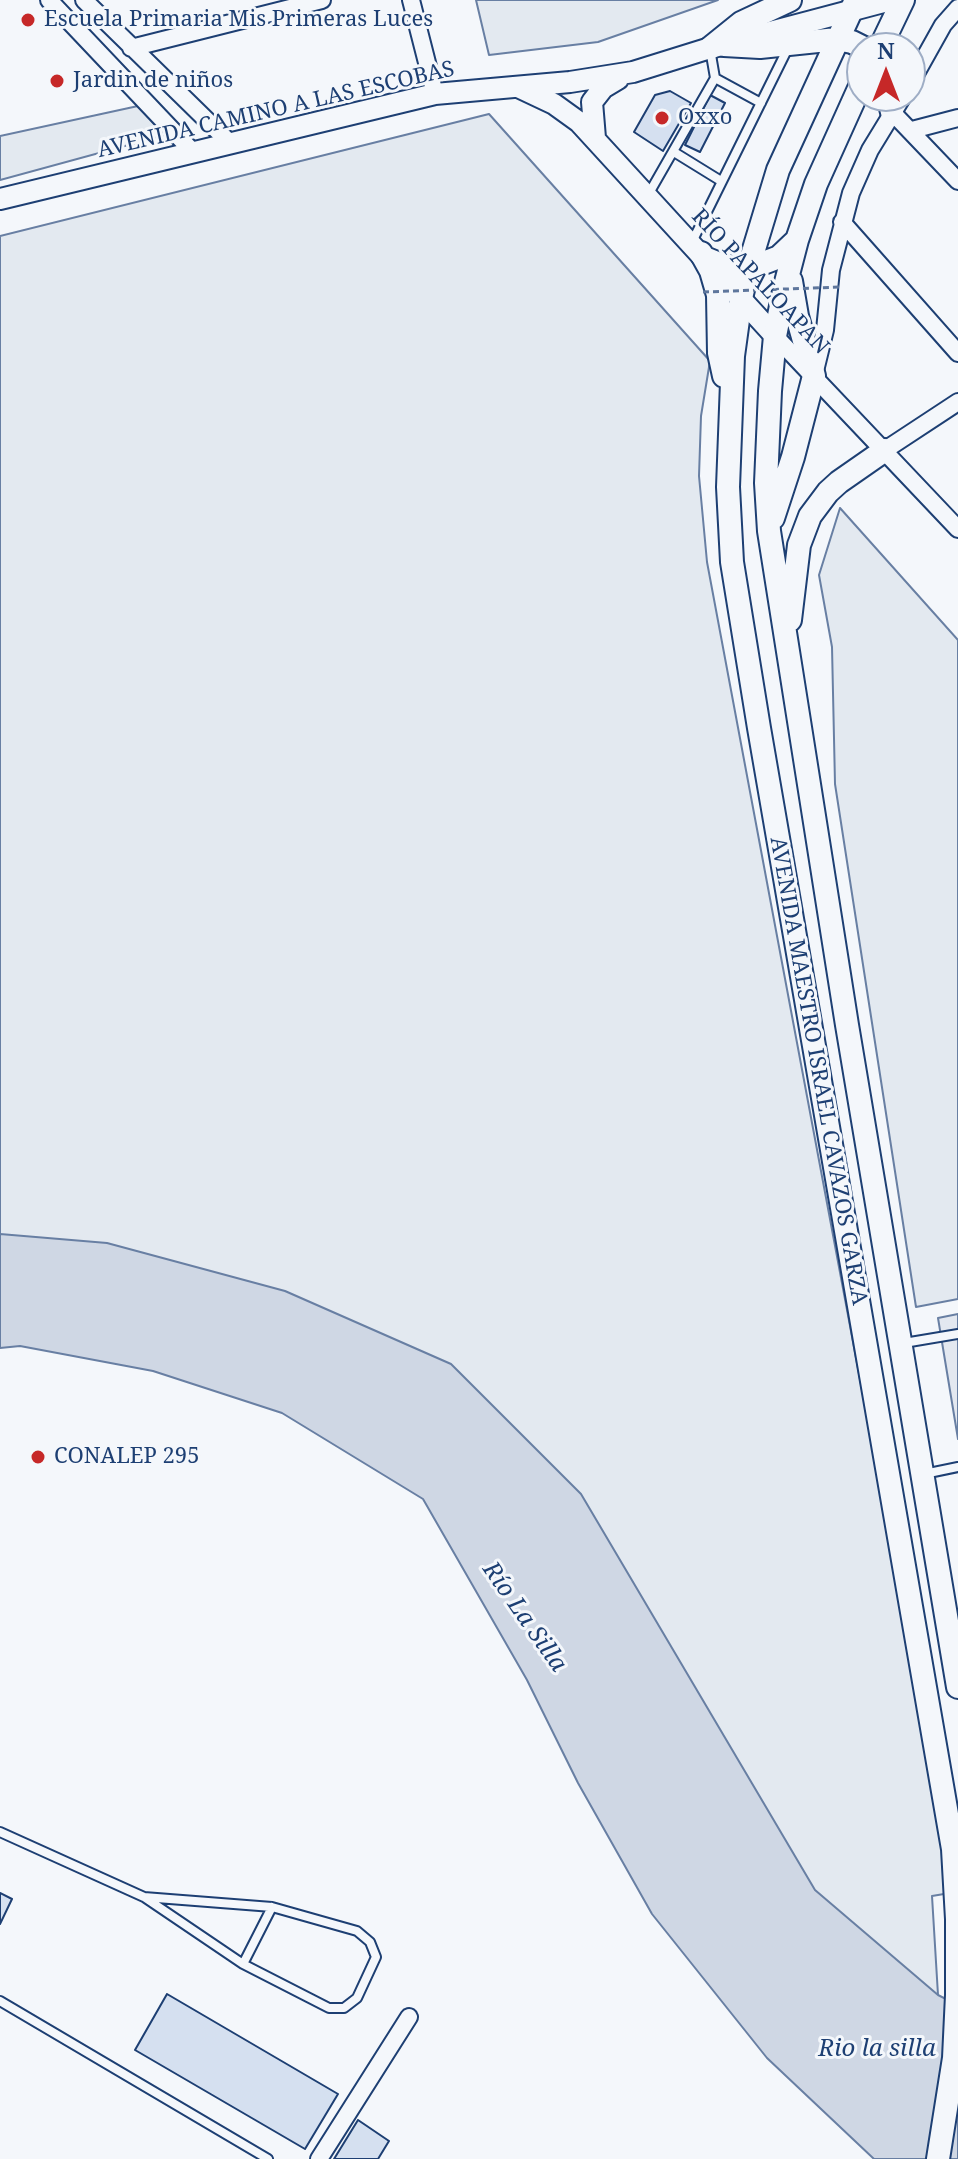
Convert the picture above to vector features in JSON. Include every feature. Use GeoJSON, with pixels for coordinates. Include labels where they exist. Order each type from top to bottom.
{"type":"FeatureCollection","features":[{"type":"Feature","properties":{"kind":"main road"},"geometry":{"type":"LineString","coordinates":[[717,46],[741,23],[790,0]]}},
{"type":"Feature","properties":{"kind":"main road"},"geometry":{"type":"LineString","coordinates":[[888,32],[903,0]]}},
{"type":"Feature","properties":{"kind":"main road","name":"AVENIDA MAESTRO ISRAEL CAVAZOS GARZA"},"geometry":{"type":"LineString","coordinates":[[854,5],[778,170],[748,269],[741,298],[731,391],[728,487],[732,562],[953,1849],[957,1919],[954,2058],[938,2159]]}},
{"type":"Feature","properties":{"kind":"main road"},"geometry":{"type":"LineString","coordinates":[[717,46],[760,47],[837,39],[846,41]]}},
{"type":"Feature","properties":{"kind":"main road","name":"AVENIDA MAESTRO ISRAEL CAVAZOS GARZA"},"geometry":{"type":"LineString","coordinates":[[847,112],[797,240],[775,336],[767,442],[769,531],[958,1687]]}},
{"type":"Feature","properties":{"kind":"main road"},"geometry":{"type":"LineString","coordinates":[[700,251],[724,266],[748,269],[779,257],[797,240]]}},
{"type":"Feature","properties":{"kind":"main road"},"geometry":{"type":"LineString","coordinates":[[700,251],[715,281],[719,353],[731,391]]}},
{"type":"Feature","properties":{"kind":"main road"},"geometry":{"type":"LineString","coordinates":[[769,531],[793,457],[814,376],[797,316],[789,268]]}},
{"type":"Feature","properties":{"kind":"main road"},"geometry":{"type":"LineString","coordinates":[[787,649],[796,562],[810,516],[839,482],[885,450]]}},
{"type":"Feature","properties":{"kind":"main road"},"geometry":{"type":"LineString","coordinates":[[812,1033],[823,1031],[838,1043],[850,1084],[860,1099]]}},
{"type":"Feature","properties":{"kind":"main road"},"geometry":{"type":"LineString","coordinates":[[918,1656],[940,1694],[958,1698]]}},
{"type":"Feature","properties":{"kind":"street"},"geometry":{"type":"LineString","coordinates":[[49,0],[194,153]]}},
{"type":"Feature","properties":{"kind":"street"},"geometry":{"type":"LineString","coordinates":[[84,0],[231,144]]}},
{"type":"Feature","properties":{"kind":"street"},"geometry":{"type":"LineString","coordinates":[[131,48],[322,0]]}},
{"type":"Feature","properties":{"kind":"street"},"geometry":{"type":"LineString","coordinates":[[411,0],[435,94]]}},
{"type":"Feature","properties":{"kind":"street","name":"AVENIDA CAMINO A LAS ESCOBAS"},"geometry":{"type":"LineString","coordinates":[[0,199],[435,94],[570,82],[633,72],[854,5],[891,0]]}},
{"type":"Feature","properties":{"kind":"street"},"geometry":{"type":"LineString","coordinates":[[926,55],[943,25],[958,8]]}},
{"type":"Feature","properties":{"kind":"street"},"geometry":{"type":"LineString","coordinates":[[595,138],[591,111],[596,95],[610,83],[633,72]]}},
{"type":"Feature","properties":{"kind":"street","name":"RÍO PAPALOAPAN"},"geometry":{"type":"LineString","coordinates":[[514,85],[565,111],[595,138],[775,336],[958,529]]}},
{"type":"Feature","properties":{"kind":"street"},"geometry":{"type":"LineString","coordinates":[[814,376],[825,330],[831,270],[842,222],[858,174],[889,112]]}},
{"type":"Feature","properties":{"kind":"street"},"geometry":{"type":"LineString","coordinates":[[901,112],[912,130],[958,181]]}},
{"type":"Feature","properties":{"kind":"street"},"geometry":{"type":"LineString","coordinates":[[912,130],[958,118]]}},
{"type":"Feature","properties":{"kind":"street"},"geometry":{"type":"LineString","coordinates":[[842,222],[958,353]]}},
{"type":"Feature","properties":{"kind":"street"},"geometry":{"type":"LineString","coordinates":[[885,450],[958,402]]}},
{"type":"Feature","properties":{"kind":"street"},"geometry":{"type":"LineString","coordinates":[[319,2159],[409,2017]]}},
{"type":"Feature","properties":{"kind":"lane"},"geometry":{"type":"LineString","coordinates":[[700,251],[721,181],[790,45]]}},
{"type":"Feature","properties":{"kind":"lane"},"geometry":{"type":"LineString","coordinates":[[648,196],[715,78],[717,46]]}},
{"type":"Feature","properties":{"kind":"lane"},"geometry":{"type":"LineString","coordinates":[[715,78],[761,103]]}},
{"type":"Feature","properties":{"kind":"lane"},"geometry":{"type":"LineString","coordinates":[[674,152],[721,181]]}},
{"type":"Feature","properties":{"kind":"lane"},"geometry":{"type":"LineString","coordinates":[[901,1344],[958,1334]]}},
{"type":"Feature","properties":{"kind":"lane"},"geometry":{"type":"LineString","coordinates":[[923,1474],[958,1467]]}},
{"type":"Feature","properties":{"kind":"lane"},"geometry":{"type":"LineString","coordinates":[[0,1832],[144,1897],[243,1964],[329,2008],[344,2008],[357,1998],[376,1957],[370,1942],[357,1931],[272,1907],[144,1897]]}},
{"type":"Feature","properties":{"kind":"lane"},"geometry":{"type":"LineString","coordinates":[[243,1964],[272,1907]]}},
{"type":"Feature","properties":{"kind":"lane"},"geometry":{"type":"LineString","coordinates":[[0,2001],[268,2159]]}},
{"type":"Feature","properties":{"kind":"path"},"geometry":{"type":"LineString","coordinates":[[703,292],[841,287]]}},
{"type":"Feature","properties":{"kind":"shaded area"},"geometry":{"type":"Polygon","coordinates":[[[476,0],[718,0],[598,42],[489,55],[476,0]]]}},
{"type":"Feature","properties":{"kind":"shaded area"},"geometry":{"type":"Polygon","coordinates":[[[138,106],[165,135],[0,180],[0,136],[138,106]]]}},
{"type":"Feature","properties":{"kind":"shaded area"},"geometry":{"type":"Polygon","coordinates":[[[489,114],[710,361],[701,416],[699,476],[707,562],[956,1892],[932,1896],[938,1995],[930,2056],[509,1467],[0,1248],[0,236],[489,114]]]}},
{"type":"Feature","properties":{"kind":"shaded area"},"geometry":{"type":"Polygon","coordinates":[[[840,508],[958,640],[958,1299],[916,1307],[835,784],[832,647],[819,575],[840,508]]]}},
{"type":"Feature","properties":{"kind":"shaded area"},"geometry":{"type":"Polygon","coordinates":[[[958,1314],[958,1439],[938,1318],[958,1314]]]}},
{"type":"Feature","properties":{"kind":"water","name":"Rio la silla"},"geometry":{"type":"Polygon","coordinates":[[[0,1234],[107,1243],[285,1291],[451,1364],[581,1494],[815,1890],[938,1995],[958,2005],[958,2159],[874,2159],[767,2058],[652,1914],[578,1783],[527,1680],[423,1499],[282,1413],[153,1371],[20,1346],[0,1348],[0,1234]]]}},
{"type":"Feature","properties":{"kind":"building","name":"Oxxo"},"geometry":{"type":"Polygon","coordinates":[[[670,91],[691,103],[663,151],[634,132],[655,95],[670,91]]]}},
{"type":"Feature","properties":{"kind":"building"},"geometry":{"type":"Polygon","coordinates":[[[710,95],[725,103],[700,152],[685,145],[710,95]]]}},
{"type":"Feature","properties":{"kind":"building"},"geometry":{"type":"Polygon","coordinates":[[[0,1893],[12,1899],[0,1924],[0,1893]]]}},
{"type":"Feature","properties":{"kind":"building"},"geometry":{"type":"Polygon","coordinates":[[[167,1994],[338,2094],[305,2149],[135,2050],[167,1994]]]}},
{"type":"Feature","properties":{"kind":"building"},"geometry":{"type":"Polygon","coordinates":[[[358,2120],[389,2141],[378,2159],[334,2159],[358,2120]]]}},
{"type":"Feature","properties":{"kind":"place","name":"Escuela Primaria Mis Primeras Luces"},"geometry":{"type":"Point","coordinates":[28,20]}},
{"type":"Feature","properties":{"kind":"place","name":"Jardin de niños"},"geometry":{"type":"Point","coordinates":[57,81]}},
{"type":"Feature","properties":{"kind":"place","name":"Oxxo"},"geometry":{"type":"Point","coordinates":[662,118]}},
{"type":"Feature","properties":{"kind":"place","name":"CONALEP 295"},"geometry":{"type":"Point","coordinates":[38,1457]}},
{"type":"Feature","properties":{"kind":"water label","name":"Río La Silla"},"geometry":{"type":"Point","coordinates":[524,1617]}}]}
